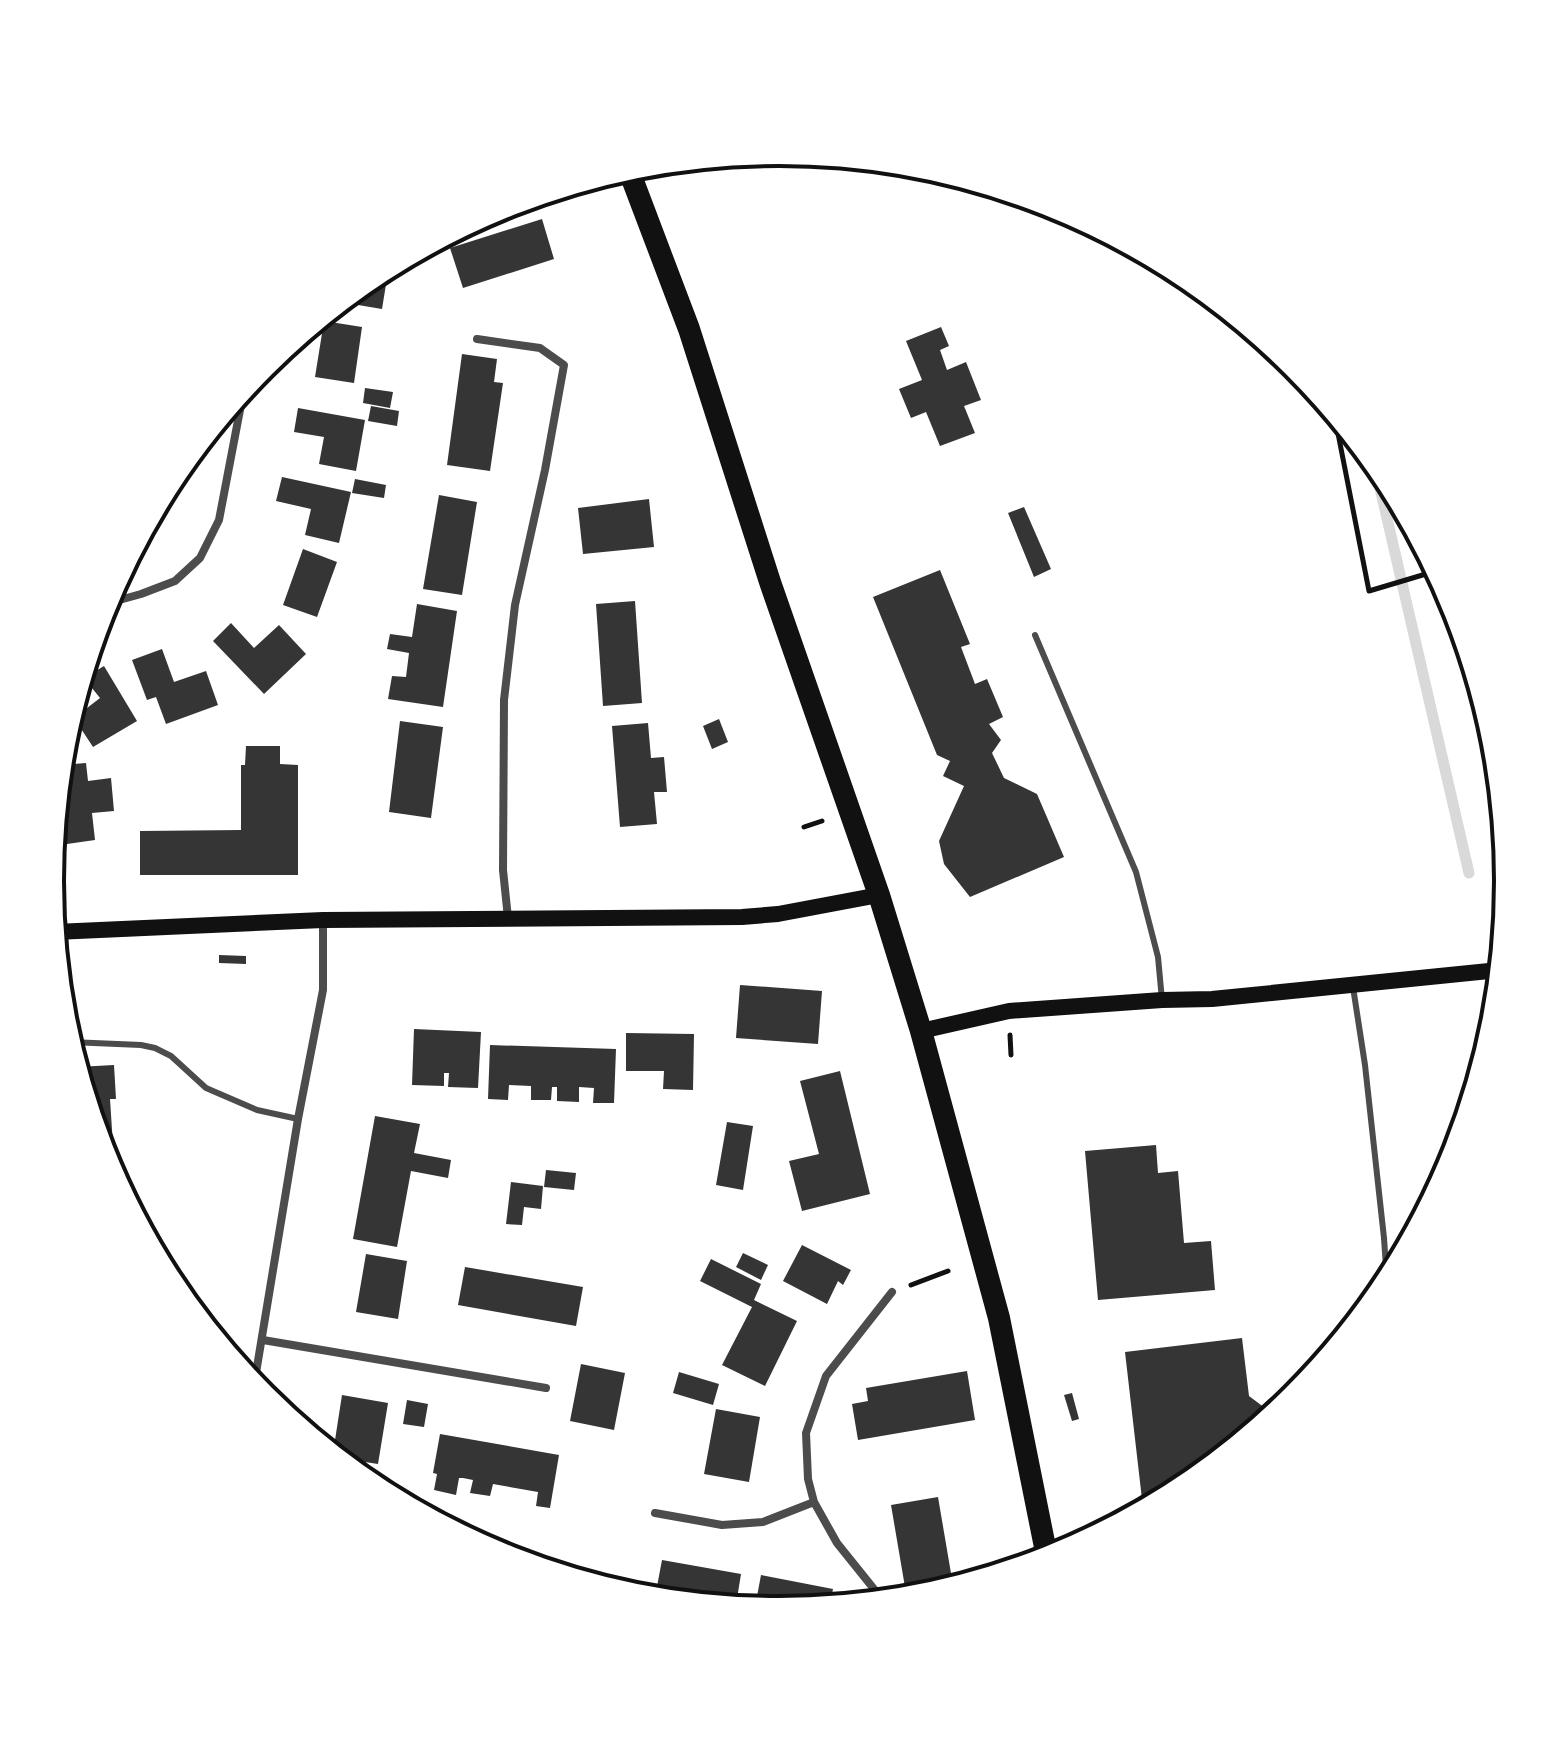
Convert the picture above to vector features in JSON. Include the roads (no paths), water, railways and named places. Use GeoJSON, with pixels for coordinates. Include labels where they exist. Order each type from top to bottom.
{"type":"FeatureCollection","features":[{"type":"Feature","properties":{"kind":"highway"},"geometry":{"type":"LineString","coordinates":[[633,181],[689,329],[770,582],[879,895],[921,1031],[999,1318],[1044,1544]]}},
{"type":"Feature","properties":{"kind":"main road"},"geometry":{"type":"LineString","coordinates":[[66,931],[323,920],[742,917],[778,914],[879,895]]}},
{"type":"Feature","properties":{"kind":"main road"},"geometry":{"type":"LineString","coordinates":[[921,1031],[1009,1011],[1212,999],[1488,971]]}},
{"type":"Feature","properties":{"kind":"street"},"geometry":{"type":"LineString","coordinates":[[477,339],[540,348],[564,365],[515,605],[504,700],[503,870],[508,918]]}},
{"type":"Feature","properties":{"kind":"street"},"geometry":{"type":"LineString","coordinates":[[122,599],[175,581],[200,558],[219,520],[240,410]]}},
{"type":"Feature","properties":{"kind":"street"},"geometry":{"type":"LineString","coordinates":[[257,1369],[298,1119],[323,990],[323,920]]}},
{"type":"Feature","properties":{"kind":"street"},"geometry":{"type":"LineString","coordinates":[[874,1589],[837,1543],[814,1502],[808,1479],[806,1433],[826,1376],[892,1292]]}},
{"type":"Feature","properties":{"kind":"street"},"geometry":{"type":"LineString","coordinates":[[263,1340],[546,1388]]}},
{"type":"Feature","properties":{"kind":"street"},"geometry":{"type":"LineString","coordinates":[[655,1513],[722,1525],[763,1522],[814,1502]]}},
{"type":"Feature","properties":{"kind":"lane"},"geometry":{"type":"LineString","coordinates":[[1035,635],[1136,872],[1158,957],[1162,1000]]}},
{"type":"Feature","properties":{"kind":"lane"},"geometry":{"type":"LineString","coordinates":[[1352,983],[1365,1065],[1385,1259]]}},
{"type":"Feature","properties":{"kind":"lane"},"geometry":{"type":"LineString","coordinates":[[83,1043],[155,1048],[171,1056],[206,1088],[257,1110],[298,1119]]}},
{"type":"Feature","properties":{"kind":"waterway"},"geometry":{"type":"LineString","coordinates":[[1382,496],[1469,873]]}}]}
